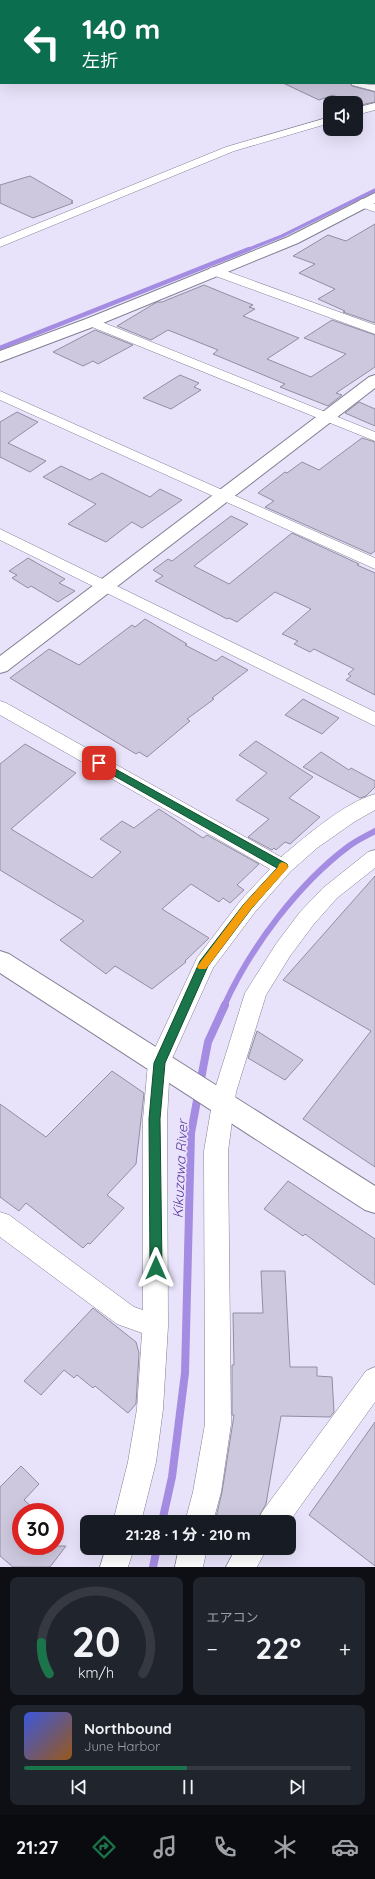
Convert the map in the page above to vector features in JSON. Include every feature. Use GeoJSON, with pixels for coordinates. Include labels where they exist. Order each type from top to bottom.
{"type":"FeatureCollection","features":[{"type":"Feature","properties":{"kind":"street"},"geometry":{"type":"LineString","coordinates":[[360,84],[375,88]]}},
{"type":"Feature","properties":{"kind":"street"},"geometry":{"type":"LineString","coordinates":[[363,110],[375,106]]}},
{"type":"Feature","properties":{"kind":"street"},"geometry":{"type":"LineString","coordinates":[[0,243],[230,149],[323,122]]}},
{"type":"Feature","properties":{"kind":"street"},"geometry":{"type":"LineString","coordinates":[[0,357],[92,322],[215,270],[293,240],[371,203]]}},
{"type":"Feature","properties":{"kind":"street"},"geometry":{"type":"LineString","coordinates":[[215,270],[375,330]]}},
{"type":"Feature","properties":{"kind":"street"},"geometry":{"type":"LineString","coordinates":[[92,322],[375,438]]}},
{"type":"Feature","properties":{"kind":"street"},"geometry":{"type":"LineString","coordinates":[[0,666],[375,380]]}},
{"type":"Feature","properties":{"kind":"street"},"geometry":{"type":"LineString","coordinates":[[0,395],[375,564]]}},
{"type":"Feature","properties":{"kind":"street"},"geometry":{"type":"LineString","coordinates":[[0,534],[375,720]]}},
{"type":"Feature","properties":{"kind":"street"},"geometry":{"type":"LineString","coordinates":[[0,707],[283,867]]}},
{"type":"Feature","properties":{"kind":"street"},"geometry":{"type":"LineString","coordinates":[[129,1515],[142,1462],[150,1409],[155,1326],[154,1119],[165,1067],[204,964],[248,906],[283,867],[310,843],[347,817],[375,801]]}},
{"type":"Feature","properties":{"kind":"street"},"geometry":{"type":"LineString","coordinates":[[201,1515],[207,1492],[218,1424],[216,1151],[218,1102],[256,993],[283,950],[307,918],[330,892],[375,857]]}},
{"type":"Feature","properties":{"kind":"street"},"geometry":{"type":"LineString","coordinates":[[0,961],[375,1202]]}},
{"type":"Feature","properties":{"kind":"street"},"geometry":{"type":"LineString","coordinates":[[2,1229],[126,1316],[155,1326]]}},
{"type":"Feature","properties":{"kind":"street"},"geometry":{"type":"LineString","coordinates":[[277,1515],[375,1380]]}},
{"type":"Feature","properties":{"kind":"street"},"geometry":{"type":"LineString","coordinates":[[114,1567],[118,1555]]}},
{"type":"Feature","properties":{"kind":"street"},"geometry":{"type":"LineString","coordinates":[[188,1567],[191,1555]]}},
{"type":"Feature","properties":{"kind":"street"},"geometry":{"type":"LineString","coordinates":[[240,1567],[248,1555]]}},
{"type":"Feature","properties":{"kind":"building"},"geometry":{"type":"Polygon","coordinates":[[[285,84],[351,84],[352,86],[375,92],[375,102],[363,105],[363,96],[333,95],[323,96],[323,99],[319,100],[285,84]]]}},
{"type":"Feature","properties":{"kind":"building"},"geometry":{"type":"Polygon","coordinates":[[[30,176],[73,201],[71,202],[73,203],[33,218],[0,203],[0,185],[30,176]]]}},
{"type":"Feature","properties":{"kind":"building"},"geometry":{"type":"Polygon","coordinates":[[[375,224],[375,323],[343,312],[345,311],[318,299],[335,289],[299,273],[315,264],[293,256],[328,235],[346,241],[375,224]]]}},
{"type":"Feature","properties":{"kind":"building"},"geometry":{"type":"Polygon","coordinates":[[[204,285],[253,305],[249,307],[255,309],[243,316],[299,338],[267,359],[311,377],[346,354],[304,338],[332,320],[375,335],[375,367],[336,393],[342,395],[328,406],[280,387],[285,384],[213,354],[218,350],[168,330],[151,340],[117,326],[157,302],[162,302],[204,285]]]}},
{"type":"Feature","properties":{"kind":"building"},"geometry":{"type":"Polygon","coordinates":[[[95,330],[133,345],[98,364],[93,361],[83,366],[53,352],[95,330]]]}},
{"type":"Feature","properties":{"kind":"building"},"geometry":{"type":"Polygon","coordinates":[[[180,375],[199,383],[194,387],[201,390],[171,409],[143,398],[180,375]]]}},
{"type":"Feature","properties":{"kind":"building"},"geometry":{"type":"Polygon","coordinates":[[[359,402],[375,409],[375,426],[345,413],[359,402]]]}},
{"type":"Feature","properties":{"kind":"building"},"geometry":{"type":"Polygon","coordinates":[[[17,412],[38,422],[8,443],[46,461],[30,472],[0,457],[0,422],[17,412]]]}},
{"type":"Feature","properties":{"kind":"building"},"geometry":{"type":"Polygon","coordinates":[[[362,438],[375,442],[375,551],[371,554],[265,507],[274,501],[258,493],[285,472],[287,473],[302,462],[319,470],[362,438]]]}},
{"type":"Feature","properties":{"kind":"building"},"geometry":{"type":"Polygon","coordinates":[[[61,466],[90,480],[102,473],[150,497],[160,489],[182,500],[142,528],[132,522],[106,542],[68,524],[96,504],[43,477],[61,466]]]}},
{"type":"Feature","properties":{"kind":"building"},"geometry":{"type":"Polygon","coordinates":[[[231,516],[248,524],[194,566],[229,584],[292,533],[375,573],[375,695],[346,680],[351,676],[348,674],[354,669],[314,649],[310,652],[294,644],[298,641],[282,634],[311,609],[275,592],[237,622],[229,618],[227,619],[155,581],[163,576],[153,570],[168,559],[172,561],[231,516]]]}},
{"type":"Feature","properties":{"kind":"building"},"geometry":{"type":"Polygon","coordinates":[[[28,558],[65,579],[59,583],[75,591],[58,602],[31,586],[28,588],[12,578],[17,575],[9,571],[28,558]]]}},
{"type":"Feature","properties":{"kind":"building"},"geometry":{"type":"Polygon","coordinates":[[[145,619],[187,644],[185,645],[216,661],[222,656],[248,670],[212,698],[214,699],[187,719],[190,721],[147,757],[139,752],[136,754],[10,678],[49,649],[79,665],[132,625],[135,627],[145,619]]]}},
{"type":"Feature","properties":{"kind":"building"},"geometry":{"type":"Polygon","coordinates":[[[303,699],[339,718],[322,734],[285,715],[303,699]]]}},
{"type":"Feature","properties":{"kind":"building"},"geometry":{"type":"Polygon","coordinates":[[[256,741],[313,777],[289,798],[320,817],[290,844],[285,842],[276,850],[274,848],[272,850],[248,837],[269,819],[236,800],[267,773],[239,755],[256,741]]]}},
{"type":"Feature","properties":{"kind":"building"},"geometry":{"type":"Polygon","coordinates":[[[25,744],[76,773],[11,829],[92,878],[121,852],[100,839],[122,821],[134,828],[159,809],[203,838],[207,835],[259,864],[237,885],[244,890],[230,903],[223,898],[219,902],[191,884],[162,909],[209,938],[185,961],[186,962],[152,989],[115,966],[106,974],[60,940],[84,921],[0,870],[0,764],[25,744]]]}},
{"type":"Feature","properties":{"kind":"building"},"geometry":{"type":"Polygon","coordinates":[[[321,752],[349,770],[351,768],[375,781],[375,787],[366,796],[360,798],[303,767],[321,752]]]}},
{"type":"Feature","properties":{"kind":"building"},"geometry":{"type":"Polygon","coordinates":[[[375,876],[375,1167],[303,1119],[371,1031],[283,980],[375,876]]]}},
{"type":"Feature","properties":{"kind":"building"},"geometry":{"type":"Polygon","coordinates":[[[257,1031],[303,1060],[285,1080],[248,1058],[257,1031]]]}},
{"type":"Feature","properties":{"kind":"building"},"geometry":{"type":"Polygon","coordinates":[[[112,1071],[144,1093],[136,1164],[107,1195],[124,1208],[90,1244],[88,1243],[83,1248],[26,1203],[19,1211],[0,1197],[0,1104],[46,1137],[112,1071]]]}},
{"type":"Feature","properties":{"kind":"building"},"geometry":{"type":"Polygon","coordinates":[[[288,1181],[375,1239],[375,1285],[305,1234],[303,1236],[264,1209],[288,1181]]]}},
{"type":"Feature","properties":{"kind":"building"},"geometry":{"type":"Polygon","coordinates":[[[261,1271],[285,1271],[290,1367],[317,1367],[317,1376],[332,1377],[334,1412],[330,1417],[281,1416],[266,1504],[260,1515],[217,1515],[222,1492],[234,1415],[232,1415],[232,1365],[234,1365],[233,1313],[263,1313],[261,1271]]]}},
{"type":"Feature","properties":{"kind":"building"},"geometry":{"type":"Polygon","coordinates":[[[93,1308],[136,1342],[139,1353],[136,1404],[128,1413],[95,1386],[93,1388],[77,1375],[74,1378],[64,1370],[41,1395],[24,1381],[93,1308]]]}},
{"type":"Feature","properties":{"kind":"building"},"geometry":{"type":"Polygon","coordinates":[[[375,1422],[375,1566],[309,1515],[375,1422]]]}},
{"type":"Feature","properties":{"kind":"building"},"geometry":{"type":"Polygon","coordinates":[[[21,1466],[39,1484],[24,1500],[28,1503],[12,1503],[12,1555],[59,1555],[50,1567],[13,1567],[0,1556],[0,1487],[21,1466]]]}},
{"type":"Feature","properties":{"kind":"waterway"},"geometry":{"type":"LineString","coordinates":[[247,250],[282,236],[375,190]]}},
{"type":"Feature","properties":{"kind":"waterway"},"geometry":{"type":"LineString","coordinates":[[0,348],[249,249]]}},
{"type":"Feature","properties":{"kind":"waterway","name":"Kikuzawa River"},"geometry":{"type":"LineString","coordinates":[[224,1006],[247,962],[277,918],[294,898],[330,861],[352,844],[375,831]]}},
{"type":"Feature","properties":{"kind":"waterway","name":"Kikuzawa River"},"geometry":{"type":"LineString","coordinates":[[200,1084],[208,1042],[225,1005]]}},
{"type":"Feature","properties":{"kind":"waterway","name":"Kikuzawa River"},"geometry":{"type":"LineString","coordinates":[[164,1515],[172,1477],[185,1373],[191,1133],[198,1095]]}},
{"type":"Feature","properties":{"kind":"waterway","name":"Kikuzawa River"},"geometry":{"type":"LineString","coordinates":[[153,1567],[156,1555]]}},
{"type":"Feature","properties":{"kind":"slow traffic"},"geometry":{"type":"LineString","coordinates":[[202,967],[248,906],[283,867],[282,866]]}},
{"type":"Feature","properties":{"kind":"route"},"geometry":{"type":"LineString","coordinates":[[99,763],[283,867],[248,906],[204,964],[159,1063],[154,1119],[156,1268]]}}]}
